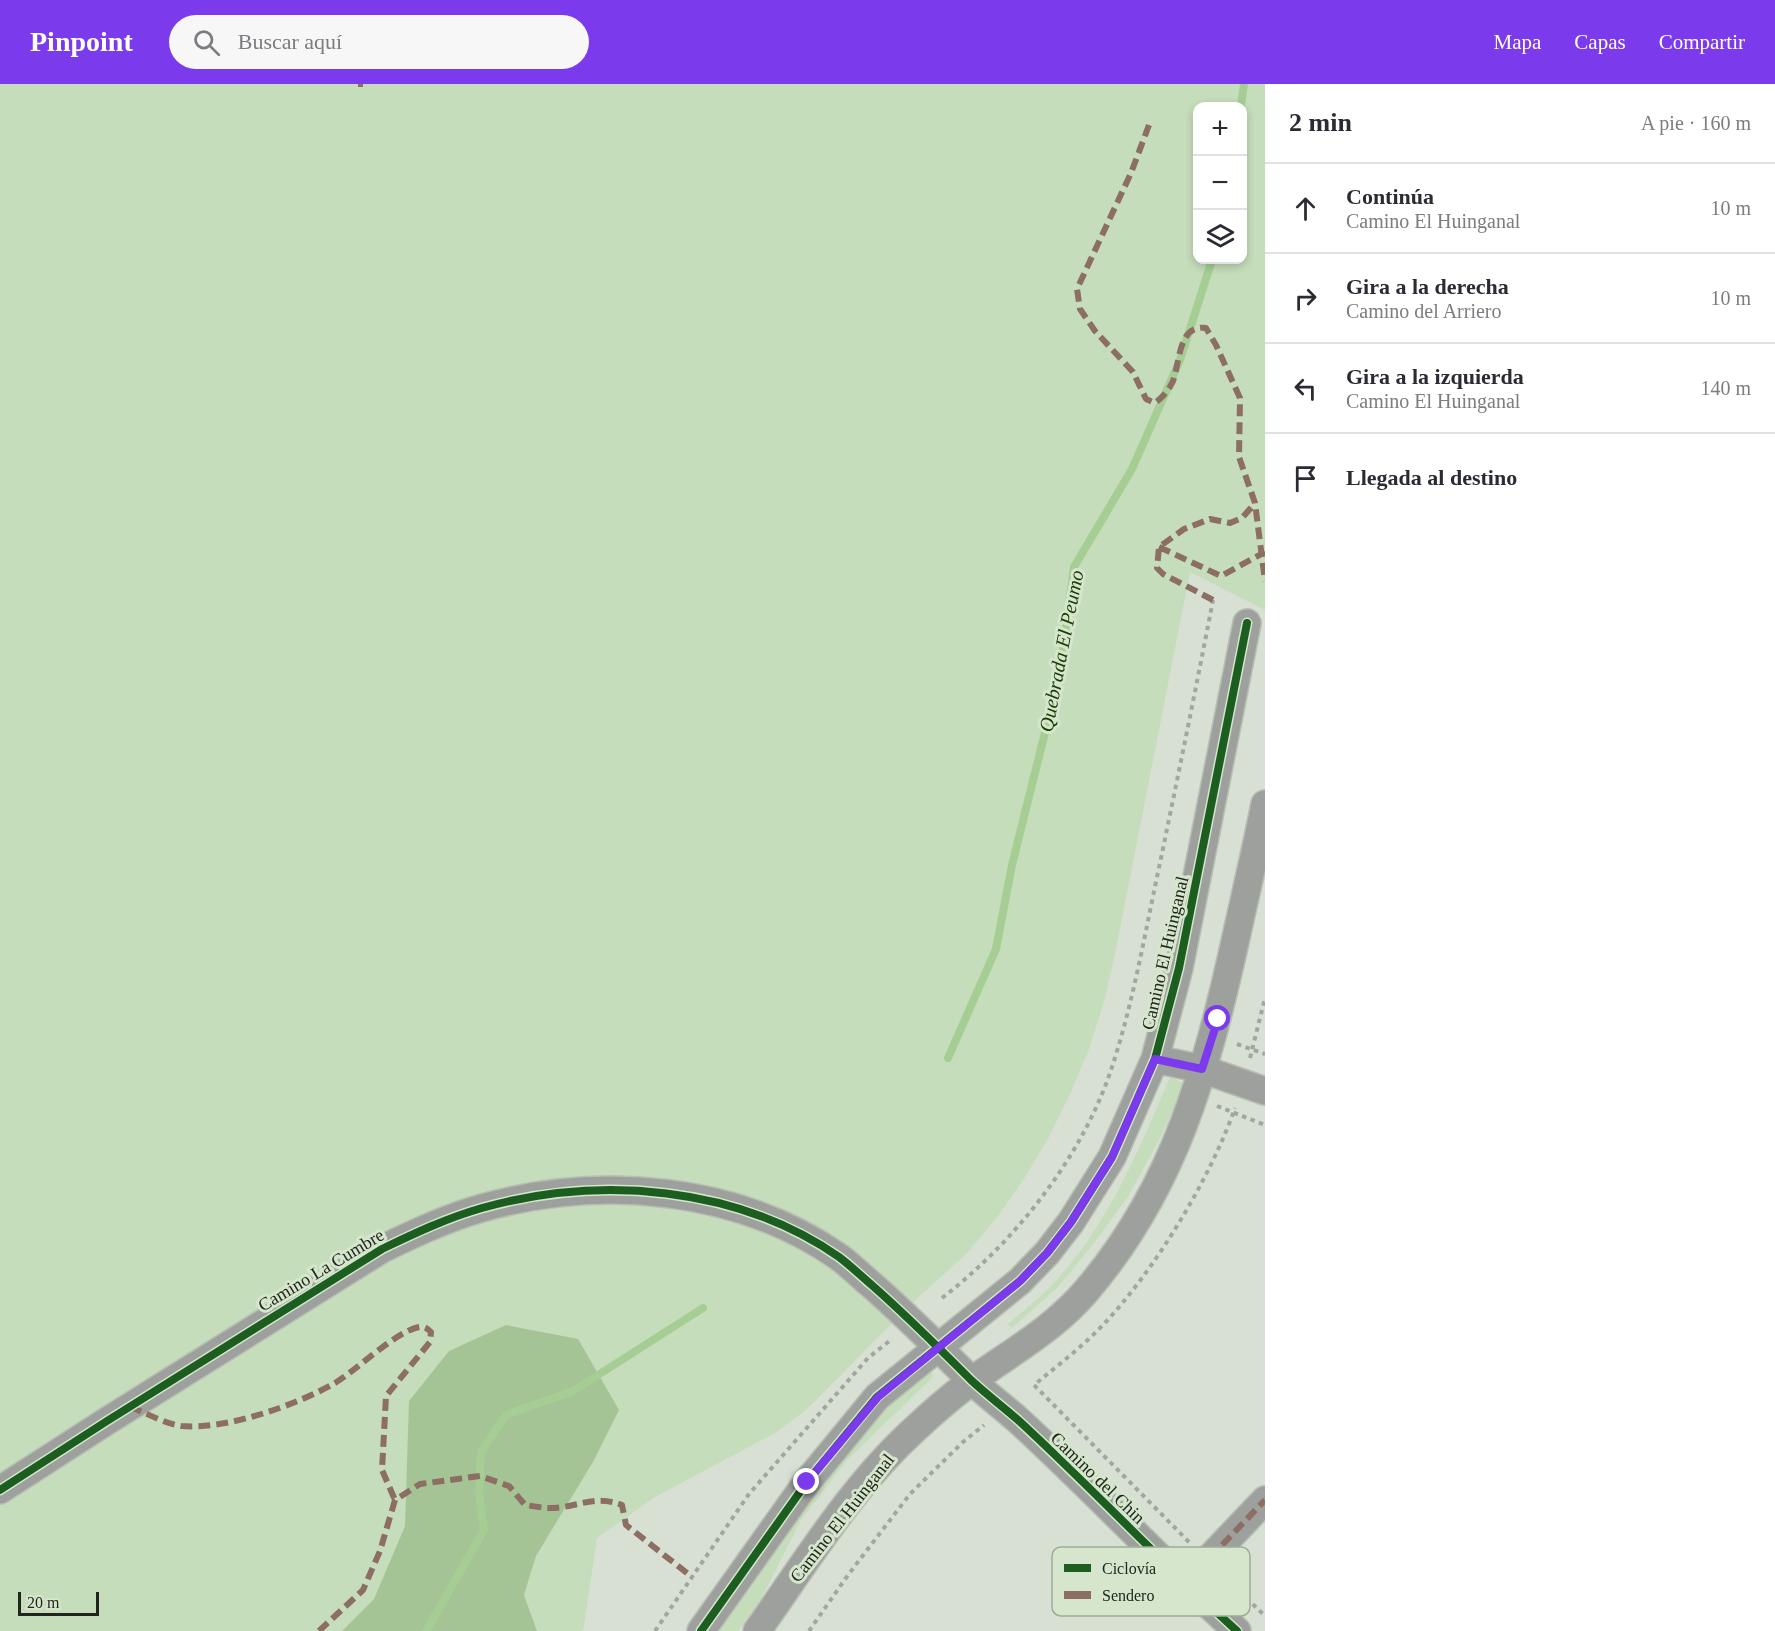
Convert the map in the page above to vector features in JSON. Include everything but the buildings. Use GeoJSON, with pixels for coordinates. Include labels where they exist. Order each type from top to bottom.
{"type":"FeatureCollection","features":[{"type":"Feature","properties":{"kind":"street","name":"Camino El Huinganal"},"geometry":{"type":"LineString","coordinates":[[701,1631],[807,1482],[878,1397],[1020,1281],[1047,1253],[1071,1222],[1112,1157],[1155,1059],[1179,968],[1247,623]]}},
{"type":"Feature","properties":{"kind":"street","name":"Camino El Huinganal"},"geometry":{"type":"LineString","coordinates":[[757,1631],[846,1507],[874,1472],[912,1431],[972,1381],[1058,1321],[1112,1259],[1135,1225],[1171,1160],[1194,1098],[1218,1019],[1265,804]]}},
{"type":"Feature","properties":{"kind":"street"},"geometry":{"type":"LineString","coordinates":[[1155,1059],[1202,1069],[1265,1091]]}},
{"type":"Feature","properties":{"kind":"street","name":"Camino La Cumbre"},"geometry":{"type":"LineString","coordinates":[[0,1490],[382,1249],[459,1215],[516,1199],[552,1193],[588,1190],[660,1193],[731,1207],[769,1220],[806,1237],[840,1258],[939,1346]]}},
{"type":"Feature","properties":{"kind":"street","name":"Camino del Chin"},"geometry":{"type":"LineString","coordinates":[[939,1346],[972,1381],[1018,1420],[1147,1547]]}},
{"type":"Feature","properties":{"kind":"street"},"geometry":{"type":"LineString","coordinates":[[1220,1547],[1265,1500]]}},
{"type":"Feature","properties":{"kind":"street","name":"Camino del Chin"},"geometry":{"type":"LineString","coordinates":[[1220,1616],[1237,1631]]}},
{"type":"Feature","properties":{"kind":"path"},"geometry":{"type":"LineString","coordinates":[[942,1298],[970,1276],[1001,1246],[1054,1180],[1089,1122],[1112,1069],[1139,971],[1213,600]]}},
{"type":"Feature","properties":{"kind":"path"},"geometry":{"type":"LineString","coordinates":[[1233,1112],[1265,1125]]}},
{"type":"Feature","properties":{"kind":"path"},"geometry":{"type":"LineString","coordinates":[[655,1631],[749,1494],[868,1358],[896,1335]]}},
{"type":"Feature","properties":{"kind":"path"},"geometry":{"type":"LineString","coordinates":[[1034,1385],[1194,1547]]}},
{"type":"Feature","properties":{"kind":"path"},"geometry":{"type":"LineString","coordinates":[[809,1631],[848,1575],[910,1494],[963,1442],[986,1423]]}},
{"type":"Feature","properties":{"kind":"path"},"geometry":{"type":"LineString","coordinates":[[1250,1602],[1265,1616]]}},
{"type":"Feature","properties":{"kind":"green space"},"geometry":{"type":"Polygon","coordinates":[[[0,84],[1265,84],[1265,610],[1190,572],[1104,1002],[1089,1049],[1049,1137],[998,1216],[967,1253],[909,1306],[806,1410],[775,1433],[655,1497],[597,1538],[583,1631],[537,1631],[524,1595],[536,1556],[593,1462],[407,1470],[405,1526],[374,1599],[342,1631],[0,1631],[0,84]]]}},
{"type":"Feature","properties":{"kind":"green space"},"geometry":{"type":"Polygon","coordinates":[[[1170,1077],[1185,1084],[1158,1142],[1127,1198],[1058,1287],[1012,1328],[1008,1324],[1045,1292],[1070,1264],[1105,1214],[1133,1161],[1170,1077]]]}},
{"type":"Feature","properties":{"kind":"green space"},"geometry":{"type":"Polygon","coordinates":[[[506,1325],[578,1339],[619,1410],[593,1462],[536,1556],[524,1595],[537,1631],[342,1631],[374,1599],[405,1526],[409,1401],[449,1351],[506,1325]]]}},
{"type":"Feature","properties":{"kind":"green space"},"geometry":{"type":"Polygon","coordinates":[[[931,1369],[933,1377],[847,1460],[801,1520],[762,1597],[738,1631],[718,1631],[830,1471],[872,1420],[931,1369]]]}},
{"type":"Feature","properties":{"kind":"waterway","name":"Quebrada El Peumo"},"geometry":{"type":"LineString","coordinates":[[1242,102],[1244,84]]}},
{"type":"Feature","properties":{"kind":"waterway","name":"Quebrada El Peumo"},"geometry":{"type":"LineString","coordinates":[[948,1058],[996,949],[1012,865],[1060,672],[1074,567],[1132,469],[1180,360],[1211,264]]}},
{"type":"Feature","properties":{"kind":"waterway","name":"Quebrada El Peumo"},"geometry":{"type":"LineString","coordinates":[[426,1631],[484,1530],[479,1495],[481,1452],[506,1415],[573,1391],[703,1308]]}},
{"type":"Feature","properties":{"kind":"marked path"},"geometry":{"type":"LineString","coordinates":[[358,84],[363,84]]}},
{"type":"Feature","properties":{"kind":"marked path"},"geometry":{"type":"LineString","coordinates":[[1149,125],[1131,173],[1077,289],[1080,309],[1095,331],[1133,372],[1146,399],[1155,403],[1166,393],[1173,381],[1185,338],[1197,328],[1206,328],[1240,398],[1239,457],[1255,503],[1265,581]]}},
{"type":"Feature","properties":{"kind":"marked path"},"geometry":{"type":"LineString","coordinates":[[1213,600],[1163,574],[1157,568],[1159,547],[1184,529],[1210,519],[1230,523],[1242,518],[1255,503]]}},
{"type":"Feature","properties":{"kind":"marked path"},"geometry":{"type":"LineString","coordinates":[[1159,547],[1221,576],[1265,552]]}},
{"type":"Feature","properties":{"kind":"marked path"},"geometry":{"type":"LineString","coordinates":[[130,1407],[181,1426],[219,1424],[240,1420],[301,1400],[335,1383],[409,1330],[419,1327],[427,1328],[431,1332],[430,1342],[386,1396],[382,1470],[395,1500]]}},
{"type":"Feature","properties":{"kind":"marked path"},"geometry":{"type":"LineString","coordinates":[[319,1631],[363,1590],[380,1551],[395,1500],[420,1484],[480,1476],[509,1486],[525,1505],[550,1508],[594,1501],[622,1505],[626,1525],[692,1577]]}},
{"type":"Feature","properties":{"kind":"marked path"},"geometry":{"type":"LineString","coordinates":[[1220,1547],[1265,1500]]}},
{"type":"Feature","properties":{"kind":"cycle path"},"geometry":{"type":"LineString","coordinates":[[701,1631],[807,1482],[877,1397],[1020,1281],[1047,1253],[1071,1222],[1112,1157],[1155,1059],[1179,968],[1247,623]]}},
{"type":"Feature","properties":{"kind":"cycle path"},"geometry":{"type":"LineString","coordinates":[[0,1490],[382,1249],[444,1221],[482,1208],[527,1198],[573,1192],[620,1190],[666,1194],[712,1202],[757,1215],[799,1233],[839,1257],[899,1310],[971,1380],[1046,1446],[1149,1547]]}},
{"type":"Feature","properties":{"kind":"cycle path"},"geometry":{"type":"LineString","coordinates":[[1221,1616],[1237,1631]]}},
{"type":"Feature","properties":{"kind":"route"},"geometry":{"type":"LineString","coordinates":[[807,1482],[878,1397],[1020,1281],[1047,1253],[1071,1222],[1112,1157],[1155,1059],[1202,1069],[1218,1019]]}}]}
